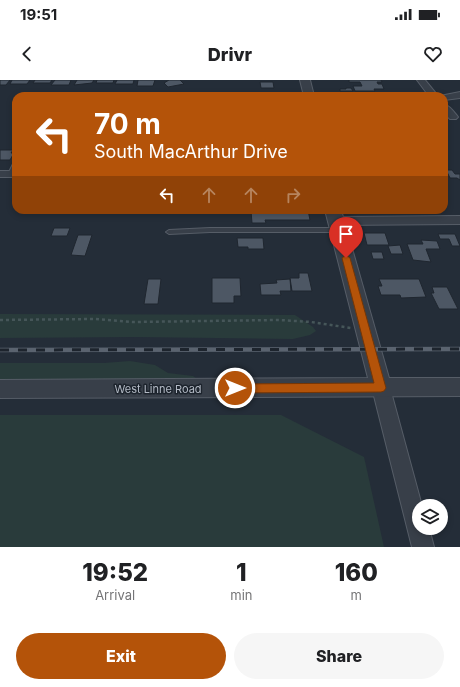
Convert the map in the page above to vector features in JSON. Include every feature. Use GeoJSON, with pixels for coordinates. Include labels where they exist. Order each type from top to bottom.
{"type":"FeatureCollection","features":[{"type":"Feature","properties":{"kind":"street"},"geometry":{"type":"LineString","coordinates":[[305,80],[308,92]]}},
{"type":"Feature","properties":{"kind":"street"},"geometry":{"type":"LineString","coordinates":[[421,80],[431,92]]}},
{"type":"Feature","properties":{"kind":"street"},"geometry":{"type":"LineString","coordinates":[[448,96],[460,95]]}},
{"type":"Feature","properties":{"kind":"street"},"geometry":{"type":"LineString","coordinates":[[448,111],[453,117]]}},
{"type":"Feature","properties":{"kind":"street"},"geometry":{"type":"LineString","coordinates":[[0,174],[12,171]]}},
{"type":"Feature","properties":{"kind":"street"},"geometry":{"type":"LineString","coordinates":[[422,547],[336,220],[460,220]]}},
{"type":"Feature","properties":{"kind":"street","name":"West Linne Road"},"geometry":{"type":"LineString","coordinates":[[0,389],[460,387]]}},
{"type":"Feature","properties":{"kind":"lane"},"geometry":{"type":"LineString","coordinates":[[169,232],[336,220]]}},
{"type":"Feature","properties":{"kind":"path"},"geometry":{"type":"LineString","coordinates":[[0,320],[95,319],[132,322],[272,320],[311,322],[347,328],[364,328]]}},
{"type":"Feature","properties":{"kind":"shaded area"},"geometry":{"type":"Polygon","coordinates":[[[0,314],[295,315],[313,327],[316,331],[310,335],[293,339],[135,337],[0,338],[0,314]]]}},
{"type":"Feature","properties":{"kind":"shaded area"},"geometry":{"type":"Polygon","coordinates":[[[130,361],[155,365],[168,373],[193,376],[201,382],[0,382],[0,363],[104,363],[130,361]]]}},
{"type":"Feature","properties":{"kind":"shaded area"},"geometry":{"type":"Polygon","coordinates":[[[0,415],[281,415],[364,457],[384,547],[0,547],[0,415]]]}},
{"type":"Feature","properties":{"kind":"building"},"geometry":{"type":"Polygon","coordinates":[[[0,80],[10,80],[6,85],[0,85],[0,80]]]}},
{"type":"Feature","properties":{"kind":"building"},"geometry":{"type":"Polygon","coordinates":[[[12,80],[30,80],[27,84],[10,84],[12,80]]]}},
{"type":"Feature","properties":{"kind":"building"},"geometry":{"type":"Polygon","coordinates":[[[35,80],[52,80],[50,83],[33,83],[35,80]]]}},
{"type":"Feature","properties":{"kind":"building"},"geometry":{"type":"Polygon","coordinates":[[[55,80],[71,80],[69,85],[51,85],[55,80]]]}},
{"type":"Feature","properties":{"kind":"building"},"geometry":{"type":"Polygon","coordinates":[[[77,80],[94,80],[92,83],[74,85],[77,80]]]}},
{"type":"Feature","properties":{"kind":"building"},"geometry":{"type":"Polygon","coordinates":[[[97,80],[114,80],[113,83],[96,83],[97,80]]]}},
{"type":"Feature","properties":{"kind":"building"},"geometry":{"type":"Polygon","coordinates":[[[117,80],[134,80],[133,84],[115,84],[117,80]]]}},
{"type":"Feature","properties":{"kind":"building"},"geometry":{"type":"Polygon","coordinates":[[[138,80],[155,80],[153,86],[137,86],[138,80]]]}},
{"type":"Feature","properties":{"kind":"building"},"geometry":{"type":"Polygon","coordinates":[[[169,80],[180,80],[184,84],[168,87],[164,83],[169,80]]]}},
{"type":"Feature","properties":{"kind":"building"},"geometry":{"type":"Polygon","coordinates":[[[349,80],[381,80],[382,82],[377,82],[378,84],[382,84],[384,89],[374,89],[375,91],[355,91],[353,86],[362,86],[360,82],[349,82],[349,80]]]}},
{"type":"Feature","properties":{"kind":"building"},"geometry":{"type":"Polygon","coordinates":[[[260,82],[273,82],[274,88],[261,88],[260,82]]]}},
{"type":"Feature","properties":{"kind":"building"},"geometry":{"type":"Polygon","coordinates":[[[351,88],[353,91],[340,91],[340,89],[351,88]]]}},
{"type":"Feature","properties":{"kind":"building"},"geometry":{"type":"Polygon","coordinates":[[[0,150],[12,150],[12,156],[10,160],[0,160],[0,150]]]}},
{"type":"Feature","properties":{"kind":"building"},"geometry":{"type":"Polygon","coordinates":[[[448,170],[452,170],[455,174],[460,174],[460,180],[457,178],[450,178],[448,170]]]}},
{"type":"Feature","properties":{"kind":"building"},"geometry":{"type":"Polygon","coordinates":[[[251,214],[309,214],[310,220],[265,220],[266,223],[252,223],[251,214]]]}},
{"type":"Feature","properties":{"kind":"building"},"geometry":{"type":"Polygon","coordinates":[[[54,228],[70,228],[67,236],[51,236],[54,228]]]}},
{"type":"Feature","properties":{"kind":"building"},"geometry":{"type":"Polygon","coordinates":[[[364,233],[385,233],[389,245],[367,245],[364,233]]]}},
{"type":"Feature","properties":{"kind":"building"},"geometry":{"type":"Polygon","coordinates":[[[438,234],[455,234],[460,246],[452,246],[449,239],[440,239],[438,234]]]}},
{"type":"Feature","properties":{"kind":"building"},"geometry":{"type":"Polygon","coordinates":[[[78,235],[92,235],[85,256],[71,255],[78,235]]]}},
{"type":"Feature","properties":{"kind":"building"},"geometry":{"type":"Polygon","coordinates":[[[237,238],[263,238],[264,249],[248,249],[248,247],[238,247],[237,238]]]}},
{"type":"Feature","properties":{"kind":"building"},"geometry":{"type":"Polygon","coordinates":[[[421,240],[437,241],[440,249],[426,249],[431,262],[413,260],[407,244],[423,244],[421,240]]]}},
{"type":"Feature","properties":{"kind":"building"},"geometry":{"type":"Polygon","coordinates":[[[400,245],[403,254],[391,254],[388,246],[400,245]]]}},
{"type":"Feature","properties":{"kind":"building"},"geometry":{"type":"Polygon","coordinates":[[[371,252],[382,252],[384,259],[373,259],[371,252]]]}},
{"type":"Feature","properties":{"kind":"building"},"geometry":{"type":"Polygon","coordinates":[[[299,273],[308,273],[312,291],[292,291],[290,278],[299,278],[299,273]]]}},
{"type":"Feature","properties":{"kind":"building"},"geometry":{"type":"Polygon","coordinates":[[[212,278],[240,278],[241,296],[234,296],[234,303],[212,303],[212,278]]]}},
{"type":"Feature","properties":{"kind":"building"},"geometry":{"type":"Polygon","coordinates":[[[148,279],[161,279],[158,304],[144,304],[148,279]]]}},
{"type":"Feature","properties":{"kind":"building"},"geometry":{"type":"Polygon","coordinates":[[[290,279],[291,291],[280,291],[281,295],[261,295],[260,284],[277,283],[276,280],[290,279]]]}},
{"type":"Feature","properties":{"kind":"building"},"geometry":{"type":"Polygon","coordinates":[[[379,279],[419,279],[426,297],[401,298],[400,295],[381,295],[378,286],[382,286],[379,279]]]}},
{"type":"Feature","properties":{"kind":"building"},"geometry":{"type":"Polygon","coordinates":[[[432,287],[447,287],[458,309],[439,309],[431,293],[434,293],[432,287]]]}},
{"type":"Feature","properties":{"kind":"railway"},"geometry":{"type":"LineString","coordinates":[[0,350],[460,349]]}},
{"type":"Feature","properties":{"kind":"route"},"geometry":{"type":"LineString","coordinates":[[235,388],[381,388],[369,349],[346,258]]}}]}
